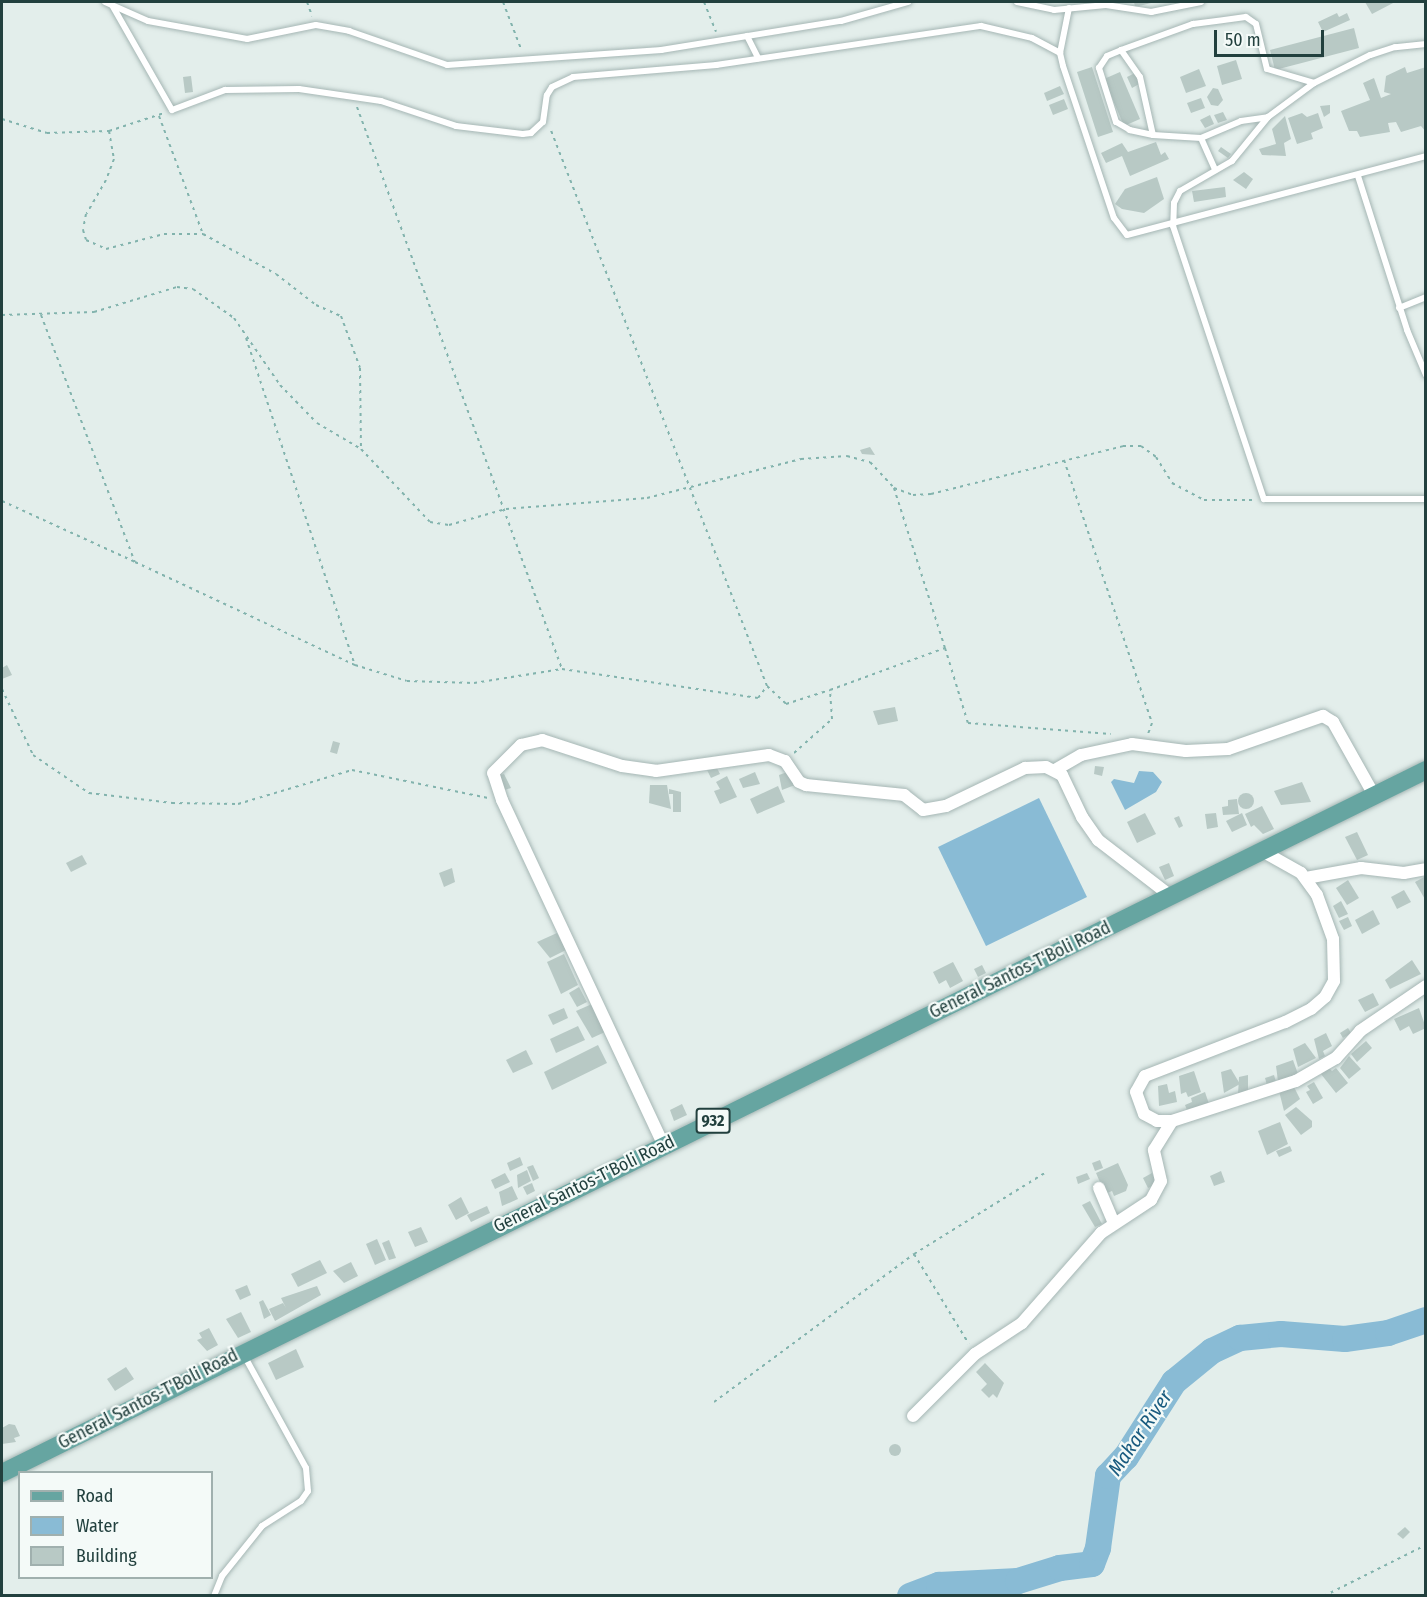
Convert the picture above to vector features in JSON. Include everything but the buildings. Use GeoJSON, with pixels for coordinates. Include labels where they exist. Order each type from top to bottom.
{"type":"FeatureCollection","features":[{"type":"Feature","properties":{"kind":"main road","name":"General Santos-T'Boli Road"},"geometry":{"type":"LineString","coordinates":[[2,1473],[241,1351],[1172,897],[1425,770]]}},
{"type":"Feature","properties":{"kind":"street"},"geometry":{"type":"LineString","coordinates":[[664,1146],[502,800],[493,773],[521,745],[535,740],[622,766],[656,771],[769,755],[785,761],[799,782],[806,785],[904,795],[923,810],[946,806],[1025,768],[1056,770],[1082,755],[1132,744],[1186,751],[1228,750],[1323,716],[1333,722],[1374,795]]}},
{"type":"Feature","properties":{"kind":"street"},"geometry":{"type":"LineString","coordinates":[[1056,770],[1098,840],[1172,897]]}},
{"type":"Feature","properties":{"kind":"street"},"geometry":{"type":"LineString","coordinates":[[1262,851],[1306,878],[1328,920],[1334,950],[1334,981],[1325,997],[1311,1009],[1285,1022],[1145,1076],[1136,1092],[1138,1106],[1157,1121],[1172,1121],[1296,1082],[1336,1058],[1360,1031],[1425,986]]}},
{"type":"Feature","properties":{"kind":"street"},"geometry":{"type":"LineString","coordinates":[[1306,878],[1361,868],[1404,873],[1425,869]]}},
{"type":"Feature","properties":{"kind":"street"},"geometry":{"type":"LineString","coordinates":[[913,1416],[975,1354],[1022,1323],[1088,1247],[1114,1223],[1158,1192],[1161,1181],[1154,1150],[1172,1121]]}},
{"type":"Feature","properties":{"kind":"street"},"geometry":{"type":"LineString","coordinates":[[1099,1188],[1114,1223]]}},
{"type":"Feature","properties":{"kind":"lane"},"geometry":{"type":"LineString","coordinates":[[105,2],[148,21],[247,39],[316,25],[349,31],[447,65],[484,65],[525,57],[661,50],[841,21],[908,2]]}},
{"type":"Feature","properties":{"kind":"lane"},"geometry":{"type":"LineString","coordinates":[[1017,2],[1054,10],[1106,5],[1158,12],[1201,2]]}},
{"type":"Feature","properties":{"kind":"lane"},"geometry":{"type":"LineString","coordinates":[[112,5],[172,110],[225,90],[252,87],[352,96],[456,126],[508,133],[531,133],[545,115],[547,95],[552,87],[573,77],[665,71],[981,26],[1032,38],[1060,53]]}},
{"type":"Feature","properties":{"kind":"lane"},"geometry":{"type":"LineString","coordinates":[[1069,8],[1060,53],[1118,226],[1127,235],[1173,226],[1425,156]]}},
{"type":"Feature","properties":{"kind":"lane"},"geometry":{"type":"LineString","coordinates":[[1268,117],[1241,121],[1201,138],[1153,135],[1121,126],[1111,112],[1099,68],[1107,56],[1193,24],[1246,17],[1256,24],[1267,69],[1314,83]]}},
{"type":"Feature","properties":{"kind":"lane"},"geometry":{"type":"LineString","coordinates":[[747,36],[758,58]]}},
{"type":"Feature","properties":{"kind":"lane"},"geometry":{"type":"LineString","coordinates":[[1425,44],[1395,46],[1370,55],[1314,83],[1268,117],[1232,161],[1180,191],[1174,203],[1173,226],[1264,500],[1425,499]]}},
{"type":"Feature","properties":{"kind":"lane"},"geometry":{"type":"LineString","coordinates":[[1120,50],[1140,77],[1153,135]]}},
{"type":"Feature","properties":{"kind":"lane"},"geometry":{"type":"LineString","coordinates":[[1201,138],[1215,170]]}},
{"type":"Feature","properties":{"kind":"lane"},"geometry":{"type":"LineString","coordinates":[[1358,176],[1400,308],[1425,375]]}},
{"type":"Feature","properties":{"kind":"lane"},"geometry":{"type":"LineString","coordinates":[[1400,308],[1425,297]]}},
{"type":"Feature","properties":{"kind":"lane"},"geometry":{"type":"LineString","coordinates":[[214,1596],[222,1576],[262,1526],[301,1501],[309,1479],[241,1351]]}},
{"type":"Feature","properties":{"kind":"path"},"geometry":{"type":"LineString","coordinates":[[307,2],[316,25]]}},
{"type":"Feature","properties":{"kind":"path"},"geometry":{"type":"LineString","coordinates":[[503,2],[525,57]]}},
{"type":"Feature","properties":{"kind":"path"},"geometry":{"type":"LineString","coordinates":[[704,2],[719,39]]}},
{"type":"Feature","properties":{"kind":"path"},"geometry":{"type":"LineString","coordinates":[[352,96],[506,509],[562,669]]}},
{"type":"Feature","properties":{"kind":"path"},"geometry":{"type":"LineString","coordinates":[[2,119],[47,133],[109,131],[172,110]]}},
{"type":"Feature","properties":{"kind":"path"},"geometry":{"type":"LineString","coordinates":[[545,115],[767,686],[786,704],[945,648]]}},
{"type":"Feature","properties":{"kind":"path"},"geometry":{"type":"LineString","coordinates":[[159,116],[203,234]]}},
{"type":"Feature","properties":{"kind":"path"},"geometry":{"type":"LineString","coordinates":[[109,131],[114,159],[106,180],[86,214],[83,230],[87,240],[106,249],[164,234],[203,234],[276,274],[316,305],[341,316],[360,368],[361,449]]}},
{"type":"Feature","properties":{"kind":"path"},"geometry":{"type":"LineString","coordinates":[[2,315],[94,312],[131,299],[185,288],[217,303],[246,336],[280,385],[317,423],[361,449],[430,522],[449,525],[506,509],[592,499],[647,498],[692,489],[755,469],[801,459],[847,456],[870,462],[894,488],[968,723],[1123,734]]}},
{"type":"Feature","properties":{"kind":"path"},"geometry":{"type":"LineString","coordinates":[[41,314],[135,562]]}},
{"type":"Feature","properties":{"kind":"path"},"geometry":{"type":"LineString","coordinates":[[246,336],[354,665]]}},
{"type":"Feature","properties":{"kind":"path"},"geometry":{"type":"LineString","coordinates":[[894,488],[914,495],[931,494],[1123,446],[1141,446],[1156,457],[1172,483],[1204,500],[1264,500]]}},
{"type":"Feature","properties":{"kind":"path"},"geometry":{"type":"LineString","coordinates":[[1064,460],[1152,723],[1147,736]]}},
{"type":"Feature","properties":{"kind":"path"},"geometry":{"type":"LineString","coordinates":[[2,501],[354,665],[407,681],[474,683],[562,669],[758,698],[767,686]]}},
{"type":"Feature","properties":{"kind":"path"},"geometry":{"type":"LineString","coordinates":[[2,689],[33,755],[89,793],[172,803],[238,804],[352,770],[502,800]]}},
{"type":"Feature","properties":{"kind":"path"},"geometry":{"type":"LineString","coordinates":[[785,761],[832,719],[830,690]]}},
{"type":"Feature","properties":{"kind":"path"},"geometry":{"type":"LineString","coordinates":[[714,1402],[914,1254],[1046,1172]]}},
{"type":"Feature","properties":{"kind":"path"},"geometry":{"type":"LineString","coordinates":[[914,1254],[975,1354]]}},
{"type":"Feature","properties":{"kind":"path"},"geometry":{"type":"LineString","coordinates":[[1324,1596],[1425,1545]]}},
{"type":"Feature","properties":{"kind":"water"},"geometry":{"type":"Polygon","coordinates":[[[1139,771],[1153,772],[1162,782],[1156,792],[1125,810],[1111,782],[1114,779],[1134,783],[1139,771]]]}},
{"type":"Feature","properties":{"kind":"water"},"geometry":{"type":"Polygon","coordinates":[[[1039,798],[1087,897],[986,946],[938,847],[1039,798]]]}},
{"type":"Feature","properties":{"kind":"waterway","name":"Makar River"},"geometry":{"type":"LineString","coordinates":[[910,1596],[939,1585],[1018,1581],[1060,1568],[1092,1564],[1098,1548],[1108,1476],[1126,1457],[1174,1382],[1212,1351],[1240,1338],[1281,1334],[1345,1339],[1388,1333],[1426,1320]]}}]}
